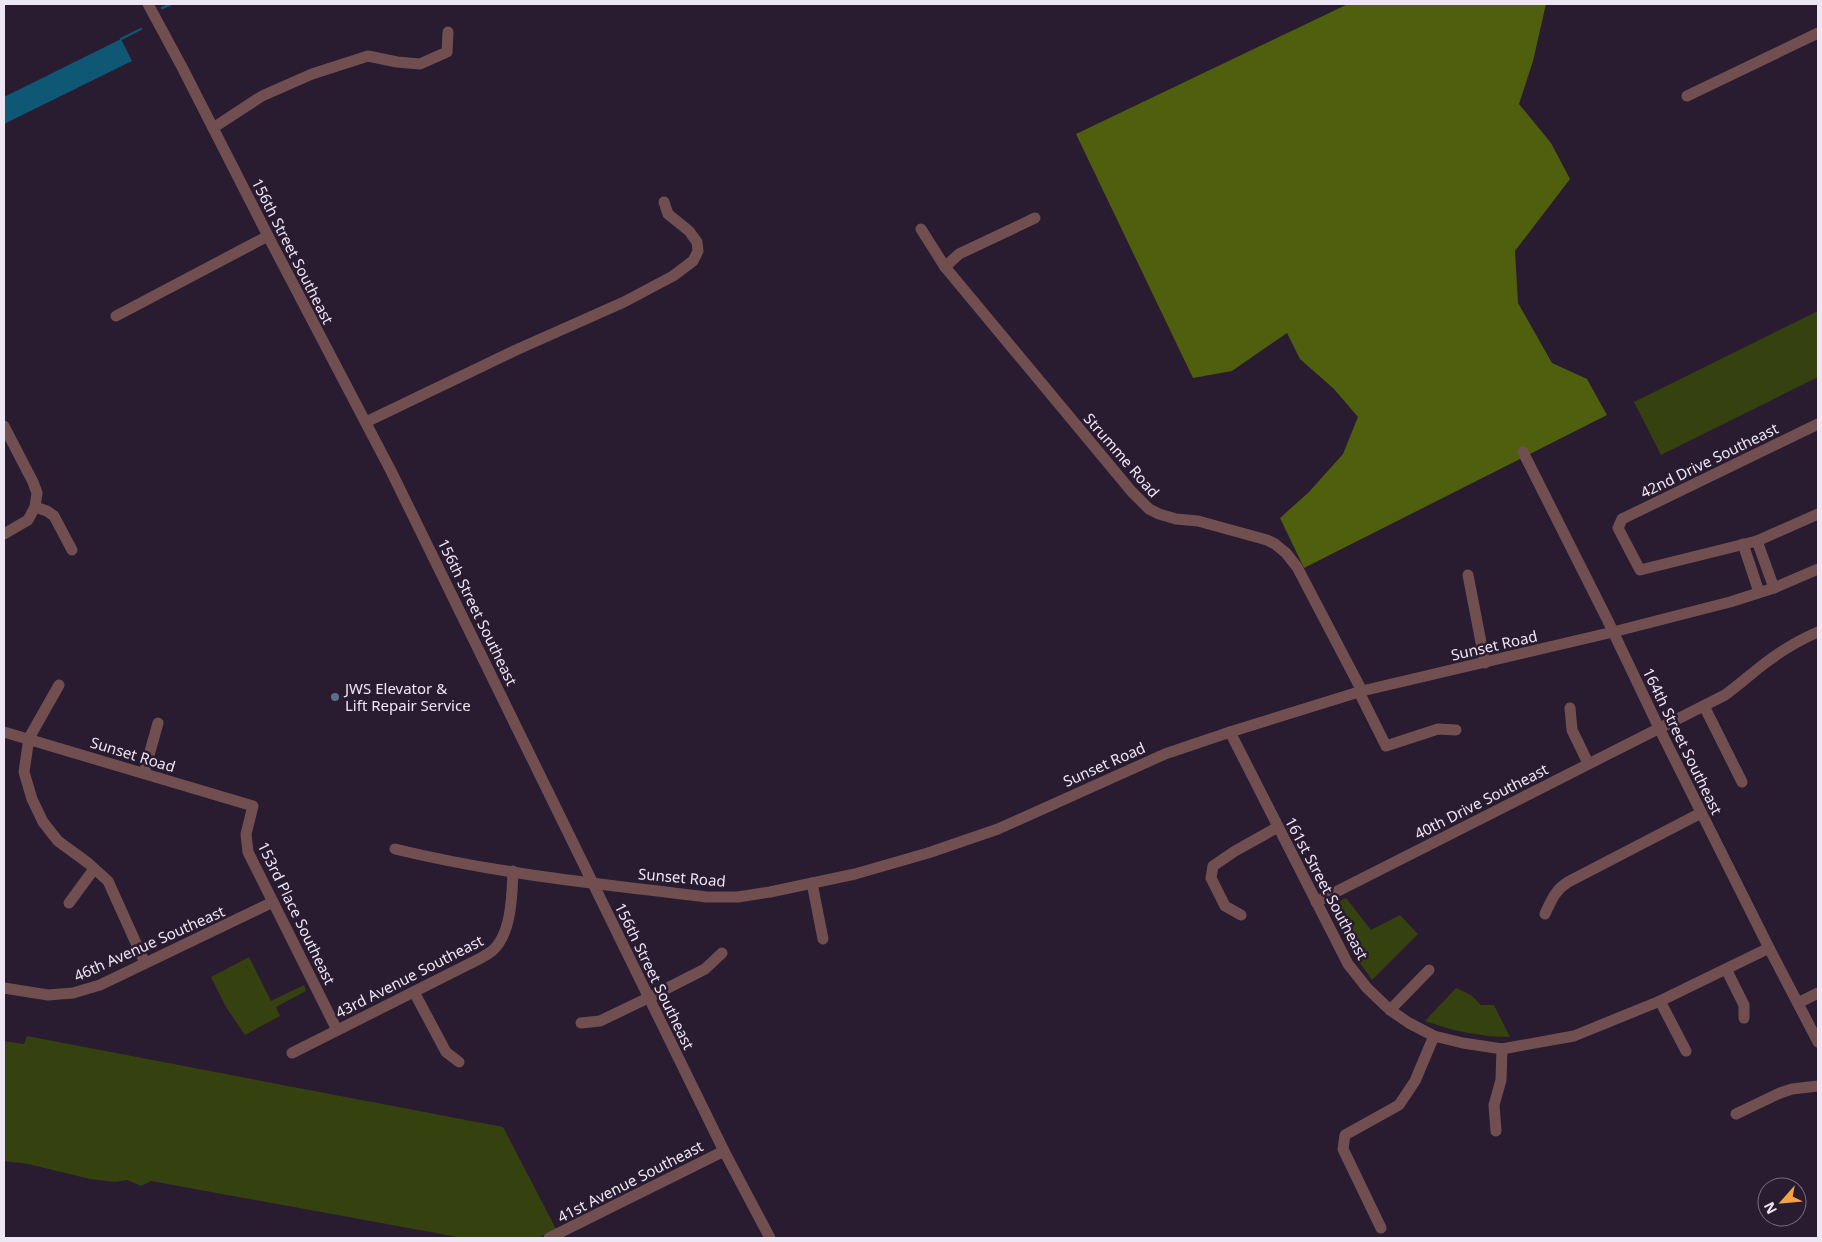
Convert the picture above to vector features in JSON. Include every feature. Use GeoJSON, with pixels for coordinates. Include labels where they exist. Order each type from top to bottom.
{"type":"FeatureCollection","features":[{"type":"Feature","properties":{"kind":"street","name":"156th Street Southeast"},"geometry":{"type":"LineString","coordinates":[[148,4],[366,422],[724,1151],[770,1238]]}},
{"type":"Feature","properties":{"kind":"street"},"geometry":{"type":"LineString","coordinates":[[213,128],[262,96],[312,74],[368,56],[397,62],[420,64],[441,56],[447,52],[448,32]]}},
{"type":"Feature","properties":{"kind":"street"},"geometry":{"type":"LineString","coordinates":[[1687,96],[1818,33]]}},
{"type":"Feature","properties":{"kind":"street"},"geometry":{"type":"LineString","coordinates":[[366,422],[516,350],[624,302],[673,276],[693,261],[698,251],[697,242],[689,231],[668,214],[664,202]]}},
{"type":"Feature","properties":{"kind":"street"},"geometry":{"type":"LineString","coordinates":[[945,268],[959,254],[1034,218]]}},
{"type":"Feature","properties":{"kind":"street","name":"Strumme Road"},"geometry":{"type":"LineString","coordinates":[[922,229],[945,268],[1149,510],[1176,519],[1198,521],[1266,540],[1275,544],[1286,553],[1311,593],[1386,746],[1438,729],[1456,730]]}},
{"type":"Feature","properties":{"kind":"street"},"geometry":{"type":"LineString","coordinates":[[116,316],[268,236]]}},
{"type":"Feature","properties":{"kind":"street","name":"42nd Drive Southeast"},"geometry":{"type":"LineString","coordinates":[[1743,544],[1640,570],[1618,528],[1622,519],[1818,424]]}},
{"type":"Feature","properties":{"kind":"street"},"geometry":{"type":"LineString","coordinates":[[4,426],[7,439],[37,493],[35,508],[28,520],[4,534]]}},
{"type":"Feature","properties":{"kind":"street","name":"164th Street Southeast"},"geometry":{"type":"LineString","coordinates":[[1523,452],[1701,813],[1818,1042]]}},
{"type":"Feature","properties":{"kind":"street"},"geometry":{"type":"LineString","coordinates":[[35,508],[47,511],[54,516],[72,550]]}},
{"type":"Feature","properties":{"kind":"street"},"geometry":{"type":"LineString","coordinates":[[1759,592],[1743,544],[1757,541],[1818,514]]}},
{"type":"Feature","properties":{"kind":"street"},"geometry":{"type":"LineString","coordinates":[[1757,541],[1774,588]]}},
{"type":"Feature","properties":{"kind":"street","name":"Sunset Road"},"geometry":{"type":"LineString","coordinates":[[395,849],[433,858],[513,871],[706,897],[738,897],[770,892],[854,874],[928,853],[998,829],[1165,754],[1230,732],[1360,692],[1730,602],[1774,588],[1818,569]]}},
{"type":"Feature","properties":{"kind":"street"},"geometry":{"type":"LineString","coordinates":[[1468,576],[1485,662]]}},
{"type":"Feature","properties":{"kind":"street"},"geometry":{"type":"LineString","coordinates":[[1659,728],[1725,695],[1783,650],[1818,632]]}},
{"type":"Feature","properties":{"kind":"street"},"geometry":{"type":"LineString","coordinates":[[59,685],[29,738],[24,772],[32,799],[43,822],[58,841],[108,882],[145,963]]}},
{"type":"Feature","properties":{"kind":"street"},"geometry":{"type":"LineString","coordinates":[[1704,706],[1742,782]]}},
{"type":"Feature","properties":{"kind":"street"},"geometry":{"type":"LineString","coordinates":[[1570,708],[1572,730],[1588,763]]}},
{"type":"Feature","properties":{"kind":"street"},"geometry":{"type":"LineString","coordinates":[[144,773],[158,723]]}},
{"type":"Feature","properties":{"kind":"street","name":"40th Drive Southeast"},"geometry":{"type":"LineString","coordinates":[[1316,902],[1659,728]]}},
{"type":"Feature","properties":{"kind":"street","name":"Sunset Road"},"geometry":{"type":"LineString","coordinates":[[4,732],[252,806]]}},
{"type":"Feature","properties":{"kind":"street","name":"161st Street Southeast"},"geometry":{"type":"LineString","coordinates":[[1230,732],[1348,964],[1367,988],[1390,1010],[1409,1023],[1434,1036],[1502,1049],[1574,1036],[1660,1001],[1769,948]]}},
{"type":"Feature","properties":{"kind":"street","name":"153rd Place Southeast"},"geometry":{"type":"LineString","coordinates":[[252,806],[246,834],[248,852],[338,1030]]}},
{"type":"Feature","properties":{"kind":"street"},"geometry":{"type":"LineString","coordinates":[[1545,914],[1559,888],[1568,882],[1701,813]]}},
{"type":"Feature","properties":{"kind":"street"},"geometry":{"type":"LineString","coordinates":[[1241,914],[1225,906],[1211,878],[1213,866],[1235,851],[1278,827]]}},
{"type":"Feature","properties":{"kind":"street"},"geometry":{"type":"LineString","coordinates":[[69,903],[94,869]]}},
{"type":"Feature","properties":{"kind":"street","name":"43rd Avenue Southeast"},"geometry":{"type":"LineString","coordinates":[[292,1053],[479,960],[494,950],[506,930],[511,905],[513,871]]}},
{"type":"Feature","properties":{"kind":"street"},"geometry":{"type":"LineString","coordinates":[[812,883],[823,939]]}},
{"type":"Feature","properties":{"kind":"street","name":"46th Avenue Southeast"},"geometry":{"type":"LineString","coordinates":[[4,988],[48,995],[73,993],[100,985],[273,902]]}},
{"type":"Feature","properties":{"kind":"street"},"geometry":{"type":"LineString","coordinates":[[581,1023],[600,1021],[650,997],[704,969],[722,953]]}},
{"type":"Feature","properties":{"kind":"street"},"geometry":{"type":"LineString","coordinates":[[1726,969],[1744,1005],[1744,1018]]}},
{"type":"Feature","properties":{"kind":"street"},"geometry":{"type":"LineString","coordinates":[[1390,1010],[1429,970]]}},
{"type":"Feature","properties":{"kind":"street"},"geometry":{"type":"LineString","coordinates":[[414,992],[446,1052],[459,1062]]}},
{"type":"Feature","properties":{"kind":"street"},"geometry":{"type":"LineString","coordinates":[[1798,1003],[1818,993]]}},
{"type":"Feature","properties":{"kind":"street"},"geometry":{"type":"LineString","coordinates":[[1660,1001],[1686,1051]]}},
{"type":"Feature","properties":{"kind":"street"},"geometry":{"type":"LineString","coordinates":[[1381,1228],[1342,1149],[1345,1135],[1399,1105],[1415,1081],[1434,1036]]}},
{"type":"Feature","properties":{"kind":"street"},"geometry":{"type":"LineString","coordinates":[[1496,1130],[1494,1105],[1501,1080],[1502,1049]]}},
{"type":"Feature","properties":{"kind":"street"},"geometry":{"type":"LineString","coordinates":[[1736,1114],[1780,1093],[1792,1089],[1818,1086]]}},
{"type":"Feature","properties":{"kind":"street","name":"41st Avenue Southeast"},"geometry":{"type":"LineString","coordinates":[[549,1238],[724,1151]]}},
{"type":"Feature","properties":{"kind":"green space"},"geometry":{"type":"Polygon","coordinates":[[[1348,4],[1546,4],[1533,61],[1519,104],[1551,143],[1570,179],[1515,251],[1518,303],[1552,363],[1587,379],[1607,415],[1304,568],[1280,518],[1309,492],[1343,454],[1358,417],[1334,389],[1300,359],[1287,333],[1232,371],[1193,378],[1076,134],[1348,4]]]}},
{"type":"Feature","properties":{"kind":"green space"},"geometry":{"type":"Polygon","coordinates":[[[1818,311],[1818,377],[1661,455],[1634,402],[1818,311]]]}},
{"type":"Feature","properties":{"kind":"green space"},"geometry":{"type":"Polygon","coordinates":[[[1346,898],[1371,930],[1400,915],[1418,934],[1372,980],[1350,949],[1331,911],[1332,905],[1346,898]]]}},
{"type":"Feature","properties":{"kind":"green space"},"geometry":{"type":"Polygon","coordinates":[[[249,957],[271,1001],[304,985],[306,991],[276,1007],[280,1016],[245,1035],[226,1007],[211,977],[249,957]]]}},
{"type":"Feature","properties":{"kind":"green space"},"geometry":{"type":"Polygon","coordinates":[[[1456,988],[1471,995],[1481,1005],[1494,1005],[1510,1037],[1467,1033],[1425,1021],[1456,988]]]}},
{"type":"Feature","properties":{"kind":"green space"},"geometry":{"type":"Polygon","coordinates":[[[27,1036],[503,1127],[556,1229],[538,1238],[463,1238],[151,1181],[141,1186],[127,1180],[115,1182],[90,1179],[28,1164],[4,1161],[4,1041],[24,1044],[27,1036]]]}},
{"type":"Feature","properties":{"kind":"water"},"geometry":{"type":"Polygon","coordinates":[[[121,39],[132,61],[4,124],[4,97],[121,39]]]}},
{"type":"Feature","properties":{"kind":"waterway"},"geometry":{"type":"LineString","coordinates":[[162,8],[171,4]]}},
{"type":"Feature","properties":{"kind":"waterway"},"geometry":{"type":"LineString","coordinates":[[121,39],[141,29]]}},
{"type":"Feature","properties":{"kind":"place","name":"JWS Elevator & Lift Repair Service"},"geometry":{"type":"Point","coordinates":[335,697]}}]}
